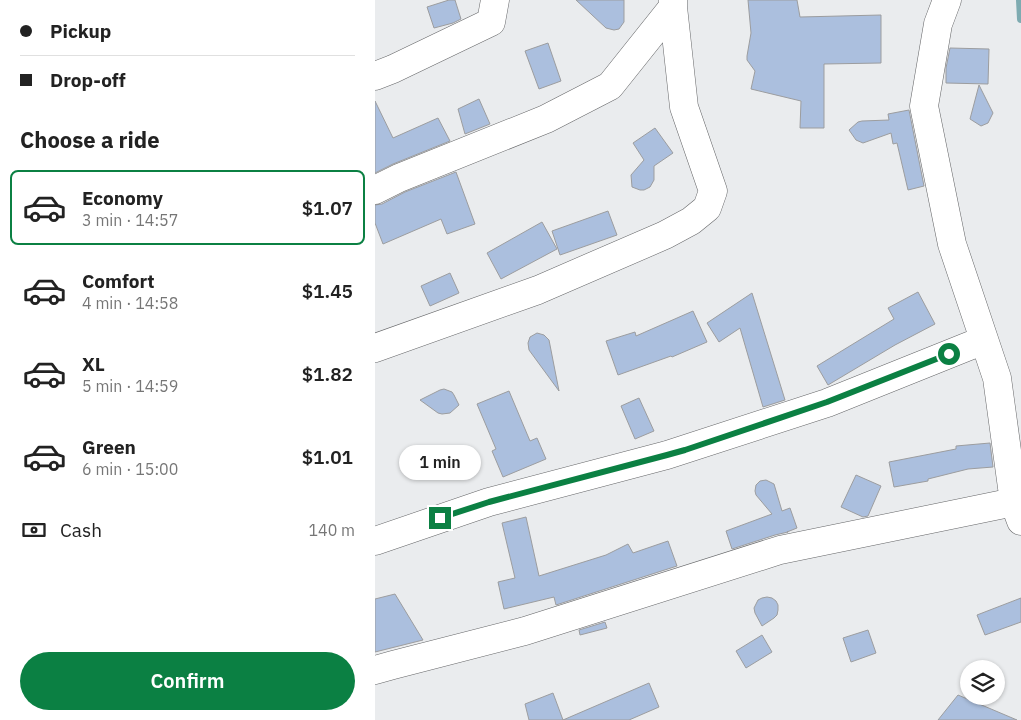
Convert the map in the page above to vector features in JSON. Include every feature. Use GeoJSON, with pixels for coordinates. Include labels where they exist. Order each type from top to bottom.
{"type":"FeatureCollection","features":[{"type":"Feature","properties":{"kind":"street"},"geometry":{"type":"LineString","coordinates":[[375,76],[491,22],[495,0]]}},
{"type":"Feature","properties":{"kind":"street"},"geometry":{"type":"LineString","coordinates":[[375,670],[525,631],[781,550],[1017,511],[997,378],[952,244],[924,106],[938,24],[947,0]]}},
{"type":"Feature","properties":{"kind":"street"},"geometry":{"type":"LineString","coordinates":[[375,190],[408,174],[546,119],[610,86],[673,4]]}},
{"type":"Feature","properties":{"kind":"street"},"geometry":{"type":"LineString","coordinates":[[375,348],[538,290],[665,235],[691,222],[707,208],[713,192],[684,107],[673,4]]}},
{"type":"Feature","properties":{"kind":"street"},"geometry":{"type":"LineString","coordinates":[[375,541],[489,502],[677,452],[827,402],[984,340]]}},
{"type":"Feature","properties":{"kind":"building"},"geometry":{"type":"Polygon","coordinates":[[[455,0],[461,19],[434,28],[427,7],[455,0]]]}},
{"type":"Feature","properties":{"kind":"building"},"geometry":{"type":"Polygon","coordinates":[[[576,0],[624,0],[624,22],[619,29],[606,28],[576,0]]]}},
{"type":"Feature","properties":{"kind":"building"},"geometry":{"type":"Polygon","coordinates":[[[748,0],[797,0],[800,17],[881,15],[881,63],[824,64],[824,128],[800,128],[801,101],[751,89],[755,71],[747,60],[751,33],[748,0]]]}},
{"type":"Feature","properties":{"kind":"building"},"geometry":{"type":"Polygon","coordinates":[[[548,43],[561,81],[539,89],[525,51],[548,43]]]}},
{"type":"Feature","properties":{"kind":"building"},"geometry":{"type":"Polygon","coordinates":[[[950,48],[989,49],[988,84],[946,83],[946,68],[950,48]]]}},
{"type":"Feature","properties":{"kind":"building"},"geometry":{"type":"Polygon","coordinates":[[[979,85],[993,113],[988,123],[981,126],[970,119],[979,85]]]}},
{"type":"Feature","properties":{"kind":"building"},"geometry":{"type":"Polygon","coordinates":[[[479,99],[490,124],[465,134],[458,109],[479,99]]]}},
{"type":"Feature","properties":{"kind":"building"},"geometry":{"type":"Polygon","coordinates":[[[375,101],[393,138],[438,118],[450,141],[375,173],[375,101]]]}},
{"type":"Feature","properties":{"kind":"building"},"geometry":{"type":"Polygon","coordinates":[[[909,110],[924,186],[908,190],[897,143],[893,144],[891,133],[863,143],[856,140],[849,130],[858,122],[889,120],[888,114],[909,110]]]}},
{"type":"Feature","properties":{"kind":"building"},"geometry":{"type":"Polygon","coordinates":[[[655,128],[673,153],[654,166],[654,180],[650,187],[640,190],[632,187],[631,175],[644,160],[633,143],[655,128]]]}},
{"type":"Feature","properties":{"kind":"building"},"geometry":{"type":"Polygon","coordinates":[[[456,172],[475,224],[447,234],[441,219],[383,244],[375,223],[375,205],[382,204],[405,192],[456,172]]]}},
{"type":"Feature","properties":{"kind":"building"},"geometry":{"type":"Polygon","coordinates":[[[608,211],[617,235],[560,255],[552,231],[608,211]]]}},
{"type":"Feature","properties":{"kind":"building"},"geometry":{"type":"Polygon","coordinates":[[[542,222],[557,249],[501,279],[487,253],[542,222]]]}},
{"type":"Feature","properties":{"kind":"building"},"geometry":{"type":"Polygon","coordinates":[[[450,273],[459,293],[430,306],[421,286],[450,273]]]}},
{"type":"Feature","properties":{"kind":"building"},"geometry":{"type":"Polygon","coordinates":[[[918,292],[935,324],[895,345],[828,385],[817,366],[894,319],[888,308],[918,292]]]}},
{"type":"Feature","properties":{"kind":"building"},"geometry":{"type":"Polygon","coordinates":[[[752,293],[785,400],[763,407],[740,328],[719,342],[707,323],[752,293]]]}},
{"type":"Feature","properties":{"kind":"building"},"geometry":{"type":"Polygon","coordinates":[[[693,311],[707,342],[672,357],[618,375],[606,341],[635,332],[636,336],[693,311]]]}},
{"type":"Feature","properties":{"kind":"building"},"geometry":{"type":"Polygon","coordinates":[[[537,333],[544,335],[549,340],[559,391],[529,350],[528,343],[530,337],[537,333]]]}},
{"type":"Feature","properties":{"kind":"building"},"geometry":{"type":"Polygon","coordinates":[[[444,389],[452,392],[459,405],[450,413],[438,413],[420,400],[440,390],[444,389]]]}},
{"type":"Feature","properties":{"kind":"building"},"geometry":{"type":"Polygon","coordinates":[[[509,391],[530,441],[537,438],[546,459],[503,477],[492,451],[496,449],[477,404],[509,391]]]}},
{"type":"Feature","properties":{"kind":"building"},"geometry":{"type":"Polygon","coordinates":[[[639,398],[654,431],[635,439],[621,406],[639,398]]]}},
{"type":"Feature","properties":{"kind":"building"},"geometry":{"type":"Polygon","coordinates":[[[990,443],[993,467],[968,469],[928,479],[928,481],[894,487],[889,462],[956,449],[956,446],[990,443]]]}},
{"type":"Feature","properties":{"kind":"building"},"geometry":{"type":"Polygon","coordinates":[[[856,475],[881,486],[868,516],[863,517],[841,507],[856,475]]]}},
{"type":"Feature","properties":{"kind":"building"},"geometry":{"type":"Polygon","coordinates":[[[766,480],[774,484],[782,511],[790,508],[797,528],[732,549],[726,531],[772,514],[756,495],[755,491],[756,485],[760,481],[766,480]]]}},
{"type":"Feature","properties":{"kind":"building"},"geometry":{"type":"Polygon","coordinates":[[[526,517],[539,576],[606,555],[628,544],[633,553],[668,541],[677,566],[556,605],[554,597],[504,609],[498,582],[515,578],[502,523],[526,517]]]}},
{"type":"Feature","properties":{"kind":"building"},"geometry":{"type":"Polygon","coordinates":[[[395,594],[423,640],[375,652],[375,599],[395,594]]]}},
{"type":"Feature","properties":{"kind":"building"},"geometry":{"type":"Polygon","coordinates":[[[767,597],[776,601],[778,610],[774,618],[762,626],[754,608],[758,600],[767,597]]]}},
{"type":"Feature","properties":{"kind":"building"},"geometry":{"type":"Polygon","coordinates":[[[1021,598],[1021,622],[985,635],[977,615],[1021,598]]]}},
{"type":"Feature","properties":{"kind":"building"},"geometry":{"type":"Polygon","coordinates":[[[605,622],[607,628],[580,635],[579,630],[605,622]]]}},
{"type":"Feature","properties":{"kind":"building"},"geometry":{"type":"Polygon","coordinates":[[[868,630],[876,653],[851,662],[843,638],[868,630]]]}},
{"type":"Feature","properties":{"kind":"building"},"geometry":{"type":"Polygon","coordinates":[[[762,635],[772,652],[746,668],[736,651],[762,635]]]}},
{"type":"Feature","properties":{"kind":"building"},"geometry":{"type":"Polygon","coordinates":[[[649,683],[659,707],[629,720],[563,720],[649,683]]]}},
{"type":"Feature","properties":{"kind":"building"},"geometry":{"type":"Polygon","coordinates":[[[553,693],[563,720],[529,720],[525,704],[553,693]]]}},
{"type":"Feature","properties":{"kind":"building"},"geometry":{"type":"Polygon","coordinates":[[[958,695],[960,696],[960,705],[982,705],[1017,720],[938,720],[958,695]]]}},
{"type":"Feature","properties":{"kind":"waterway"},"geometry":{"type":"LineString","coordinates":[[1020,0],[1021,19]]}},
{"type":"Feature","properties":{"kind":"route"},"geometry":{"type":"LineString","coordinates":[[440,518],[489,502],[685,450],[827,402],[949,354]]}}]}
